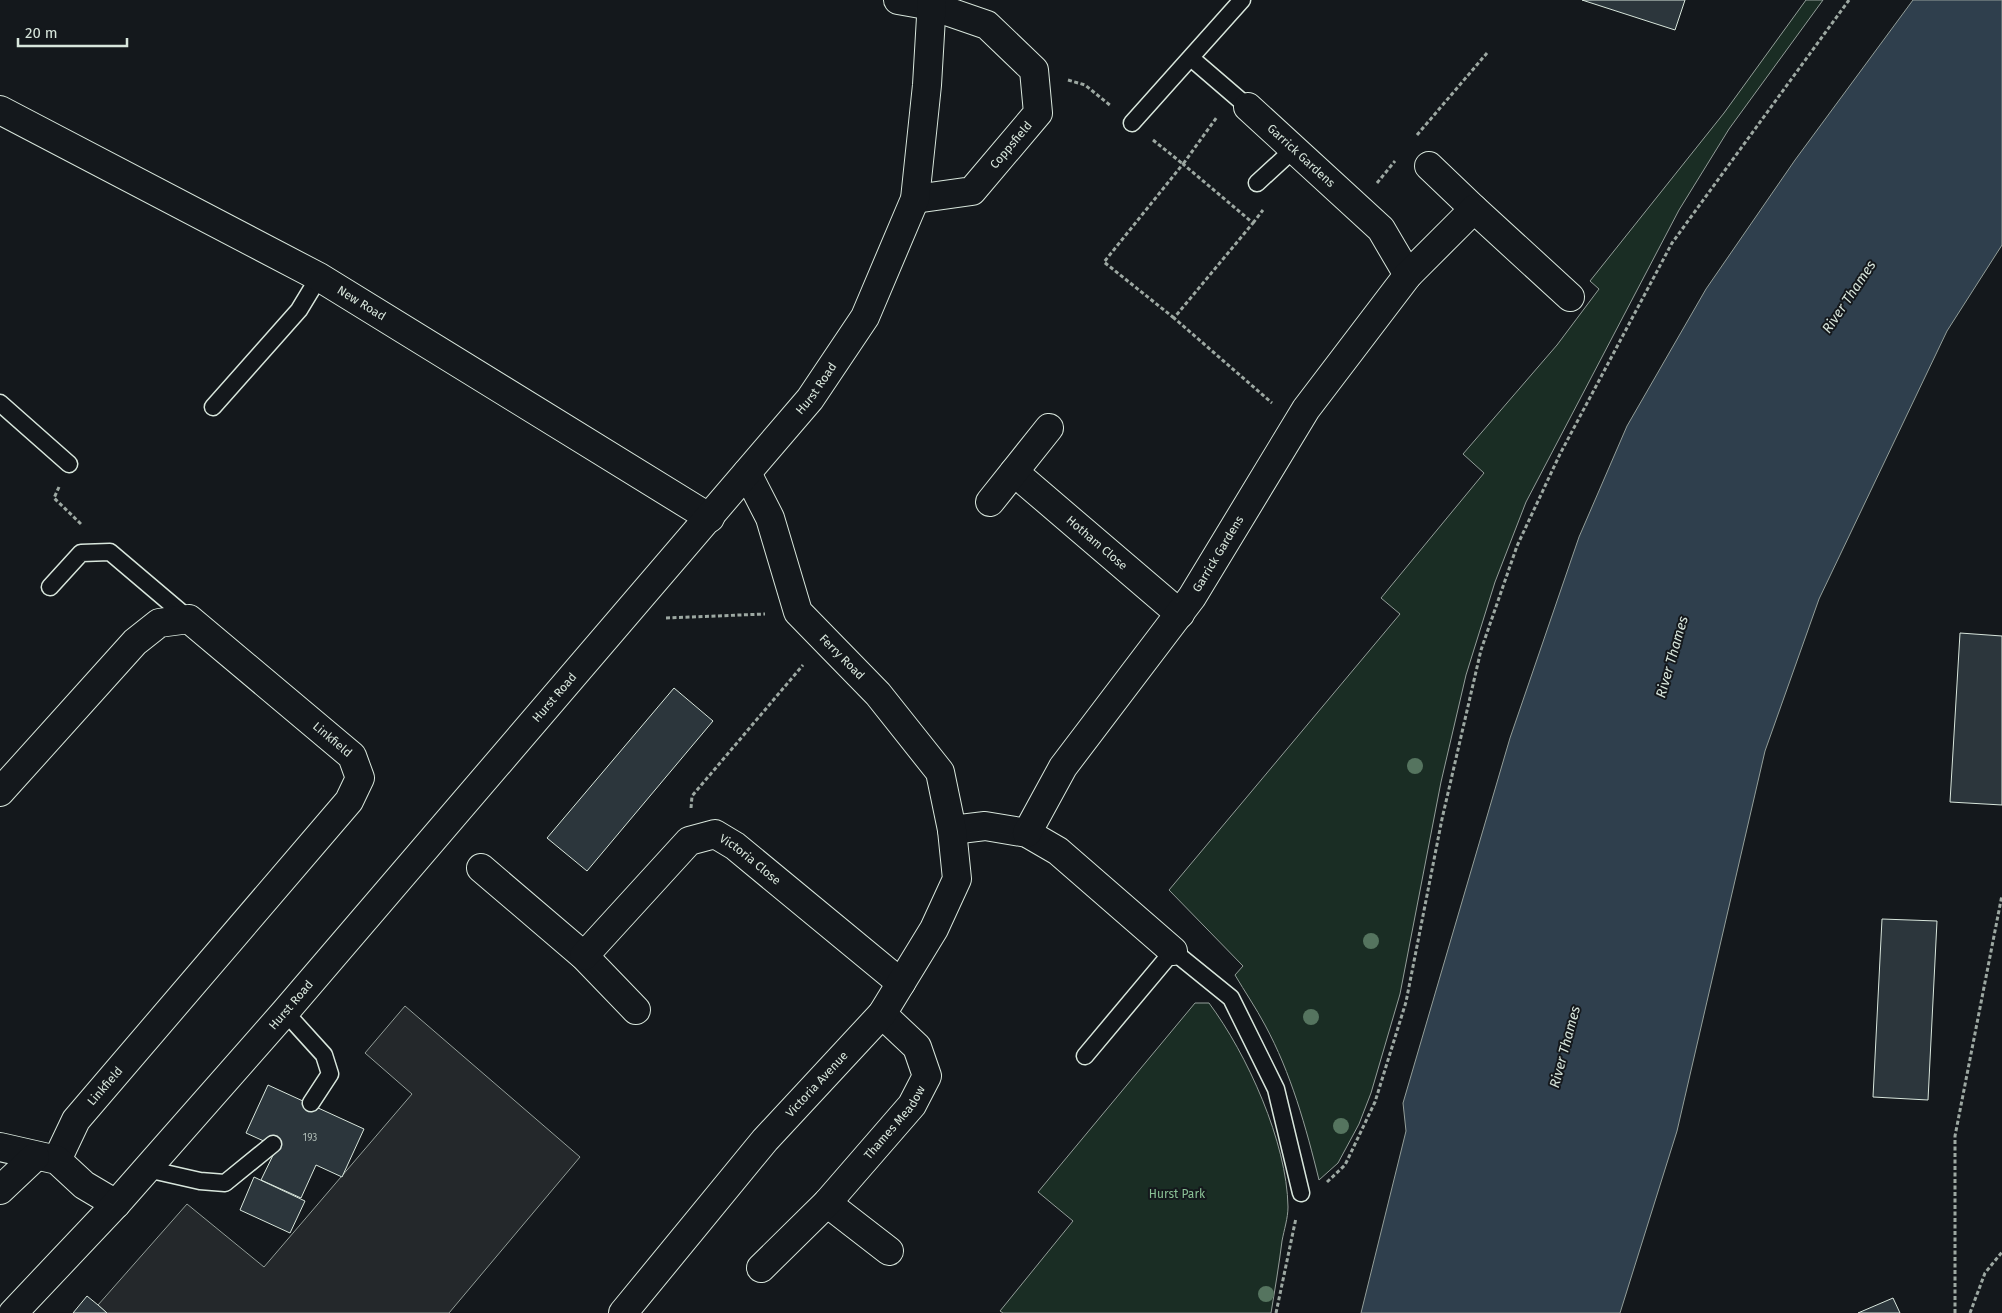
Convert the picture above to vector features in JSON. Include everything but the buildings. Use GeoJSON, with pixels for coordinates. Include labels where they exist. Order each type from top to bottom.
{"type":"FeatureCollection","features":[{"type":"Feature","properties":{"kind":"street","name":"Coppsfield"},"geometry":{"type":"LineString","coordinates":[[898,0],[932,3],[987,25],[1034,70],[1038,113],[972,190],[915,199]]}},
{"type":"Feature","properties":{"kind":"street","name":"Hurst Road"},"geometry":{"type":"LineString","coordinates":[[13,1313],[116,1204],[285,1012],[810,399],[864,317],[915,199],[927,85],[932,3]]}},
{"type":"Feature","properties":{"kind":"street","name":"Garrick Gardens"},"geometry":{"type":"LineString","coordinates":[[1248,107],[1381,228],[1408,276]]}},
{"type":"Feature","properties":{"kind":"street","name":"New Road"},"geometry":{"type":"LineString","coordinates":[[0,110],[319,277],[710,518]]}},
{"type":"Feature","properties":{"kind":"street"},"geometry":{"type":"LineString","coordinates":[[1428,166],[1570,297]]}},
{"type":"Feature","properties":{"kind":"street","name":"Garrick Gardens"},"geometry":{"type":"LineString","coordinates":[[1027,833],[1063,767],[1180,614],[1306,409],[1408,276],[1474,209]]}},
{"type":"Feature","properties":{"kind":"street"},"geometry":{"type":"LineString","coordinates":[[990,502],[1049,428]]}},
{"type":"Feature","properties":{"kind":"street","name":"Hotham Close"},"geometry":{"type":"LineString","coordinates":[[1014,472],[1180,614]]}},
{"type":"Feature","properties":{"kind":"street","name":"Ferry Road"},"geometry":{"type":"LineString","coordinates":[[747,473],[770,518],[798,612],[824,641],[878,694],[940,772],[952,830]]}},
{"type":"Feature","properties":{"kind":"street"},"geometry":{"type":"LineString","coordinates":[[0,792],[135,642],[159,623],[189,619]]}},
{"type":"Feature","properties":{"kind":"street","name":"Linkfield"},"geometry":{"type":"LineString","coordinates":[[46,1158],[76,1120],[349,801],[360,778],[352,756],[189,619]]}},
{"type":"Feature","properties":{"kind":"street"},"geometry":{"type":"LineString","coordinates":[[952,830],[985,826],[1027,833],[1058,851],[1173,951]]}},
{"type":"Feature","properties":{"kind":"street","name":"Victoria Avenue"},"geometry":{"type":"LineString","coordinates":[[623,1313],[765,1140],[882,1014],[934,929],[957,880],[952,830]]}},
{"type":"Feature","properties":{"kind":"street","name":"Victoria Close"},"geometry":{"type":"LineString","coordinates":[[689,841],[715,834],[735,846],[901,983]]}},
{"type":"Feature","properties":{"kind":"street"},"geometry":{"type":"LineString","coordinates":[[584,956],[689,841]]}},
{"type":"Feature","properties":{"kind":"street"},"geometry":{"type":"LineString","coordinates":[[481,868],[584,956],[636,1010]]}},
{"type":"Feature","properties":{"kind":"street","name":"Thames Meadow"},"geometry":{"type":"LineString","coordinates":[[761,1268],[827,1203],[912,1105],[926,1076],[916,1047],[882,1014]]}},
{"type":"Feature","properties":{"kind":"street"},"geometry":{"type":"LineString","coordinates":[[0,1147],[46,1158],[84,1185],[116,1204]]}},
{"type":"Feature","properties":{"kind":"street"},"geometry":{"type":"LineString","coordinates":[[0,1190],[46,1158]]}},
{"type":"Feature","properties":{"kind":"street"},"geometry":{"type":"LineString","coordinates":[[827,1203],[889,1251]]}},
{"type":"Feature","properties":{"kind":"lane"},"geometry":{"type":"LineString","coordinates":[[1132,123],[1242,0]]}},
{"type":"Feature","properties":{"kind":"lane"},"geometry":{"type":"LineString","coordinates":[[1191,58],[1248,107]]}},
{"type":"Feature","properties":{"kind":"lane"},"geometry":{"type":"LineString","coordinates":[[1257,184],[1294,149]]}},
{"type":"Feature","properties":{"kind":"lane"},"geometry":{"type":"LineString","coordinates":[[213,407],[299,310],[319,277]]}},
{"type":"Feature","properties":{"kind":"lane"},"geometry":{"type":"LineString","coordinates":[[0,403],[68,464]]}},
{"type":"Feature","properties":{"kind":"lane"},"geometry":{"type":"LineString","coordinates":[[50,587],[81,552],[110,552],[189,619]]}},
{"type":"Feature","properties":{"kind":"lane"},"geometry":{"type":"LineString","coordinates":[[1085,1056],[1173,951],[1231,998],[1276,1089],[1301,1193]]}},
{"type":"Feature","properties":{"kind":"lane"},"geometry":{"type":"LineString","coordinates":[[285,1012],[324,1055],[330,1074],[311,1103]]}},
{"type":"Feature","properties":{"kind":"lane"},"geometry":{"type":"LineString","coordinates":[[147,1169],[200,1182],[225,1183],[273,1144]]}},
{"type":"Feature","properties":{"kind":"path"},"geometry":{"type":"LineString","coordinates":[[1276,1313],[1301,1193],[1325,1184],[1345,1165],[1375,1102],[1406,1002],[1442,819],[1481,650],[1517,546],[1560,454],[1672,243],[1850,0]]}},
{"type":"Feature","properties":{"kind":"path"},"geometry":{"type":"LineString","coordinates":[[1413,141],[1487,53]]}},
{"type":"Feature","properties":{"kind":"path"},"geometry":{"type":"LineString","coordinates":[[1357,206],[1400,155]]}},
{"type":"Feature","properties":{"kind":"path"},"geometry":{"type":"LineString","coordinates":[[1174,318],[1252,223],[1182,164],[1104,262],[1174,318],[1297,424]]}},
{"type":"Feature","properties":{"kind":"path"},"geometry":{"type":"LineString","coordinates":[[68,464],[54,498],[110,552]]}},
{"type":"Feature","properties":{"kind":"path"},"geometry":{"type":"LineString","coordinates":[[630,609],[670,619],[798,612]]}},
{"type":"Feature","properties":{"kind":"path"},"geometry":{"type":"LineString","coordinates":[[689,841],[692,796],[824,641]]}},
{"type":"Feature","properties":{"kind":"path"},"geometry":{"type":"LineString","coordinates":[[1955,1313],[1955,1136],[2002,896]]}},
{"type":"Feature","properties":{"kind":"path"},"geometry":{"type":"LineString","coordinates":[[1970,1313],[1986,1273],[2002,1252]]}},
{"type":"Feature","properties":{"kind":"green space"},"geometry":{"type":"Polygon","coordinates":[[[1806,0],[1823,0],[1729,129],[1679,210],[1526,502],[1495,582],[1466,675],[1441,782],[1400,994],[1371,1093],[1359,1124],[1338,1163],[1319,1180],[1303,1120],[1283,1062],[1258,1012],[1235,975],[1243,966],[1169,890],[1400,614],[1381,598],[1484,473],[1463,454],[1557,345],[1599,289],[1590,281],[1724,113],[1806,0]]]}},
{"type":"Feature","properties":{"kind":"green space","name":"Hurst Park"},"geometry":{"type":"Polygon","coordinates":[[[1195,1003],[1209,1003],[1237,1047],[1273,1127],[1281,1155],[1286,1182],[1288,1211],[1271,1313],[1003,1313],[1000,1311],[1073,1221],[1038,1192],[1195,1003]]]}},
{"type":"Feature","properties":{"kind":"shaded area"},"geometry":{"type":"Polygon","coordinates":[[[405,1006],[580,1157],[449,1313],[107,1313],[98,1305],[187,1204],[264,1267],[412,1094],[365,1053],[405,1006]]]}},
{"type":"Feature","properties":{"kind":"water","name":"River Thames"},"geometry":{"type":"Polygon","coordinates":[[[1913,0],[2002,0],[2002,245],[1947,331],[1819,599],[1765,751],[1677,1131],[1620,1313],[1361,1313],[1406,1131],[1403,1103],[1510,738],[1579,537],[1627,426],[1706,289],[1795,160],[1913,0]]]}}]}
